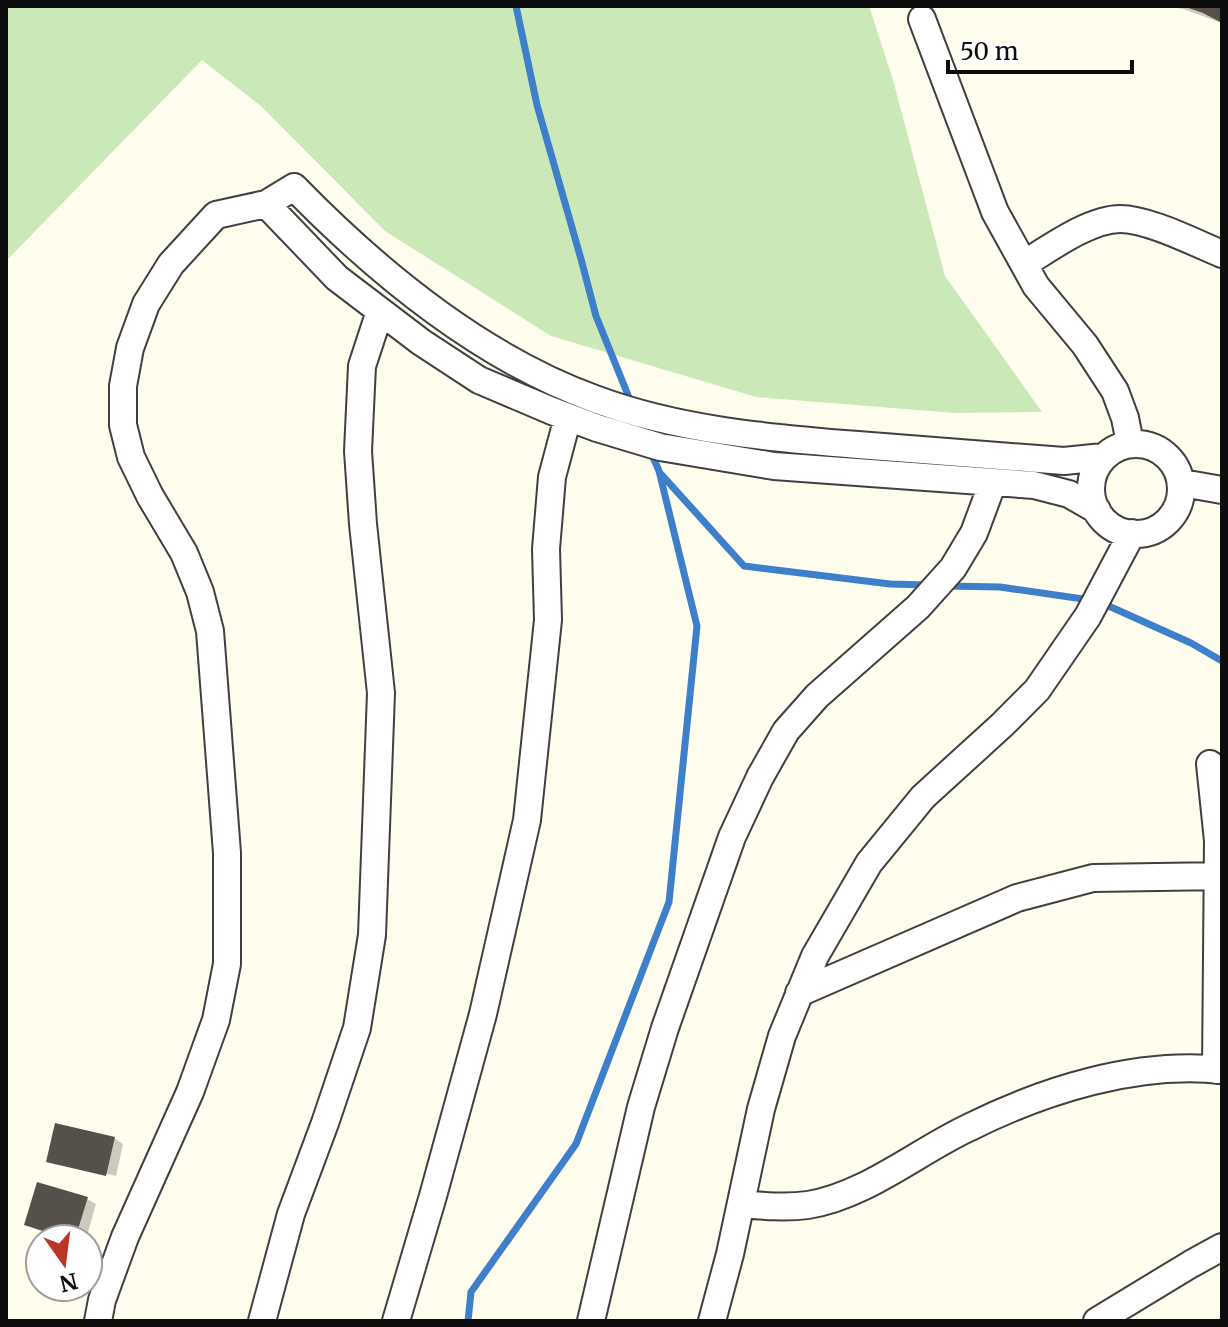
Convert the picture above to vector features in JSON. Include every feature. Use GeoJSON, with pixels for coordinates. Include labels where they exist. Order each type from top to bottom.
{"type":"FeatureCollection","features":[{"type":"Feature","properties":{"kind":"street"},"geometry":{"type":"LineString","coordinates":[[922,19],[995,212],[1036,286],[1085,345],[1115,391],[1130,443]]}},
{"type":"Feature","properties":{"kind":"street"},"geometry":{"type":"LineString","coordinates":[[98,1321],[102,1300],[125,1237],[190,1092],[216,1020],[227,964],[227,853],[210,631],[200,592],[184,553],[131,457],[123,425],[123,386],[130,348],[146,304],[171,264],[216,215],[266,204],[294,187],[347,239],[412,293],[483,344],[524,367],[594,399],[664,420],[807,441],[1064,461],[1103,457]]}},
{"type":"Feature","properties":{"kind":"street"},"geometry":{"type":"LineString","coordinates":[[266,204],[337,278],[421,342],[479,380],[597,428],[660,447],[774,466],[1034,485],[1069,494],[1097,510]]}},
{"type":"Feature","properties":{"kind":"street"},"geometry":{"type":"LineString","coordinates":[[1024,264],[1086,227],[1119,219],[1146,223],[1222,254]]}},
{"type":"Feature","properties":{"kind":"street"},"geometry":{"type":"LineString","coordinates":[[262,1321],[291,1214],[357,1028],[372,935],[381,693],[358,451],[362,366],[380,311]]}},
{"type":"Feature","properties":{"kind":"street"},"geometry":{"type":"LineString","coordinates":[[396,1321],[483,1014],[527,820],[548,620],[546,549],[552,477],[568,417]]}},
{"type":"Feature","properties":{"kind":"street"},"geometry":{"type":"LineString","coordinates":[[1130,443],[1158,448],[1170,457],[1178,468],[1182,483],[1177,511],[1156,530],[1141,534],[1125,533],[1099,516],[1090,486],[1094,470],[1103,457],[1130,443]]}},
{"type":"Feature","properties":{"kind":"street"},"geometry":{"type":"LineString","coordinates":[[591,1321],[641,1107],[665,1028],[732,837],[760,777],[786,731],[806,708],[918,607],[953,568],[974,533],[993,482]]}},
{"type":"Feature","properties":{"kind":"street"},"geometry":{"type":"LineString","coordinates":[[1182,483],[1222,490]]}},
{"type":"Feature","properties":{"kind":"street"},"geometry":{"type":"LineString","coordinates":[[712,1321],[730,1254],[761,1109],[782,1036],[815,956],[869,863],[923,797],[1037,690],[1088,616],[1132,533]]}},
{"type":"Feature","properties":{"kind":"street"},"geometry":{"type":"LineString","coordinates":[[741,1204],[780,1207],[810,1205],[845,1194],[969,1127],[1087,1082],[1119,1074],[1199,1068],[1219,1070],[1220,876],[1210,764]]}},
{"type":"Feature","properties":{"kind":"street"},"geometry":{"type":"LineString","coordinates":[[799,993],[1017,898],[1093,878],[1220,876]]}},
{"type":"Feature","properties":{"kind":"street"},"geometry":{"type":"LineString","coordinates":[[1097,1321],[1222,1247]]}},
{"type":"Feature","properties":{"kind":"green space"},"geometry":{"type":"Polygon","coordinates":[[[6,6],[869,6],[893,80],[945,276],[1042,412],[955,413],[756,397],[551,336],[385,231],[262,107],[202,60],[6,261],[6,6]]]}},
{"type":"Feature","properties":{"kind":"building"},"geometry":{"type":"Polygon","coordinates":[[[1183,6],[1222,6],[1222,23],[1203,13],[1183,6]]]}},
{"type":"Feature","properties":{"kind":"building"},"geometry":{"type":"Polygon","coordinates":[[[55,1123],[115,1137],[106,1176],[46,1162],[55,1123]]]}},
{"type":"Feature","properties":{"kind":"building"},"geometry":{"type":"Polygon","coordinates":[[[37,1182],[88,1197],[80,1223],[25,1223],[37,1182]]]}},
{"type":"Feature","properties":{"kind":"waterway"},"geometry":{"type":"LineString","coordinates":[[516,6],[537,105],[596,316],[632,405]]}},
{"type":"Feature","properties":{"kind":"waterway"},"geometry":{"type":"LineString","coordinates":[[468,1321],[471,1292],[576,1144],[669,902],[697,626],[659,471],[650,450]]}},
{"type":"Feature","properties":{"kind":"waterway"},"geometry":{"type":"LineString","coordinates":[[661,474],[744,566],[890,584],[927,585]]}},
{"type":"Feature","properties":{"kind":"waterway"},"geometry":{"type":"LineString","coordinates":[[947,586],[1000,587],[1090,600]]}},
{"type":"Feature","properties":{"kind":"waterway"},"geometry":{"type":"LineString","coordinates":[[1102,603],[1191,643],[1222,661]]}}]}
